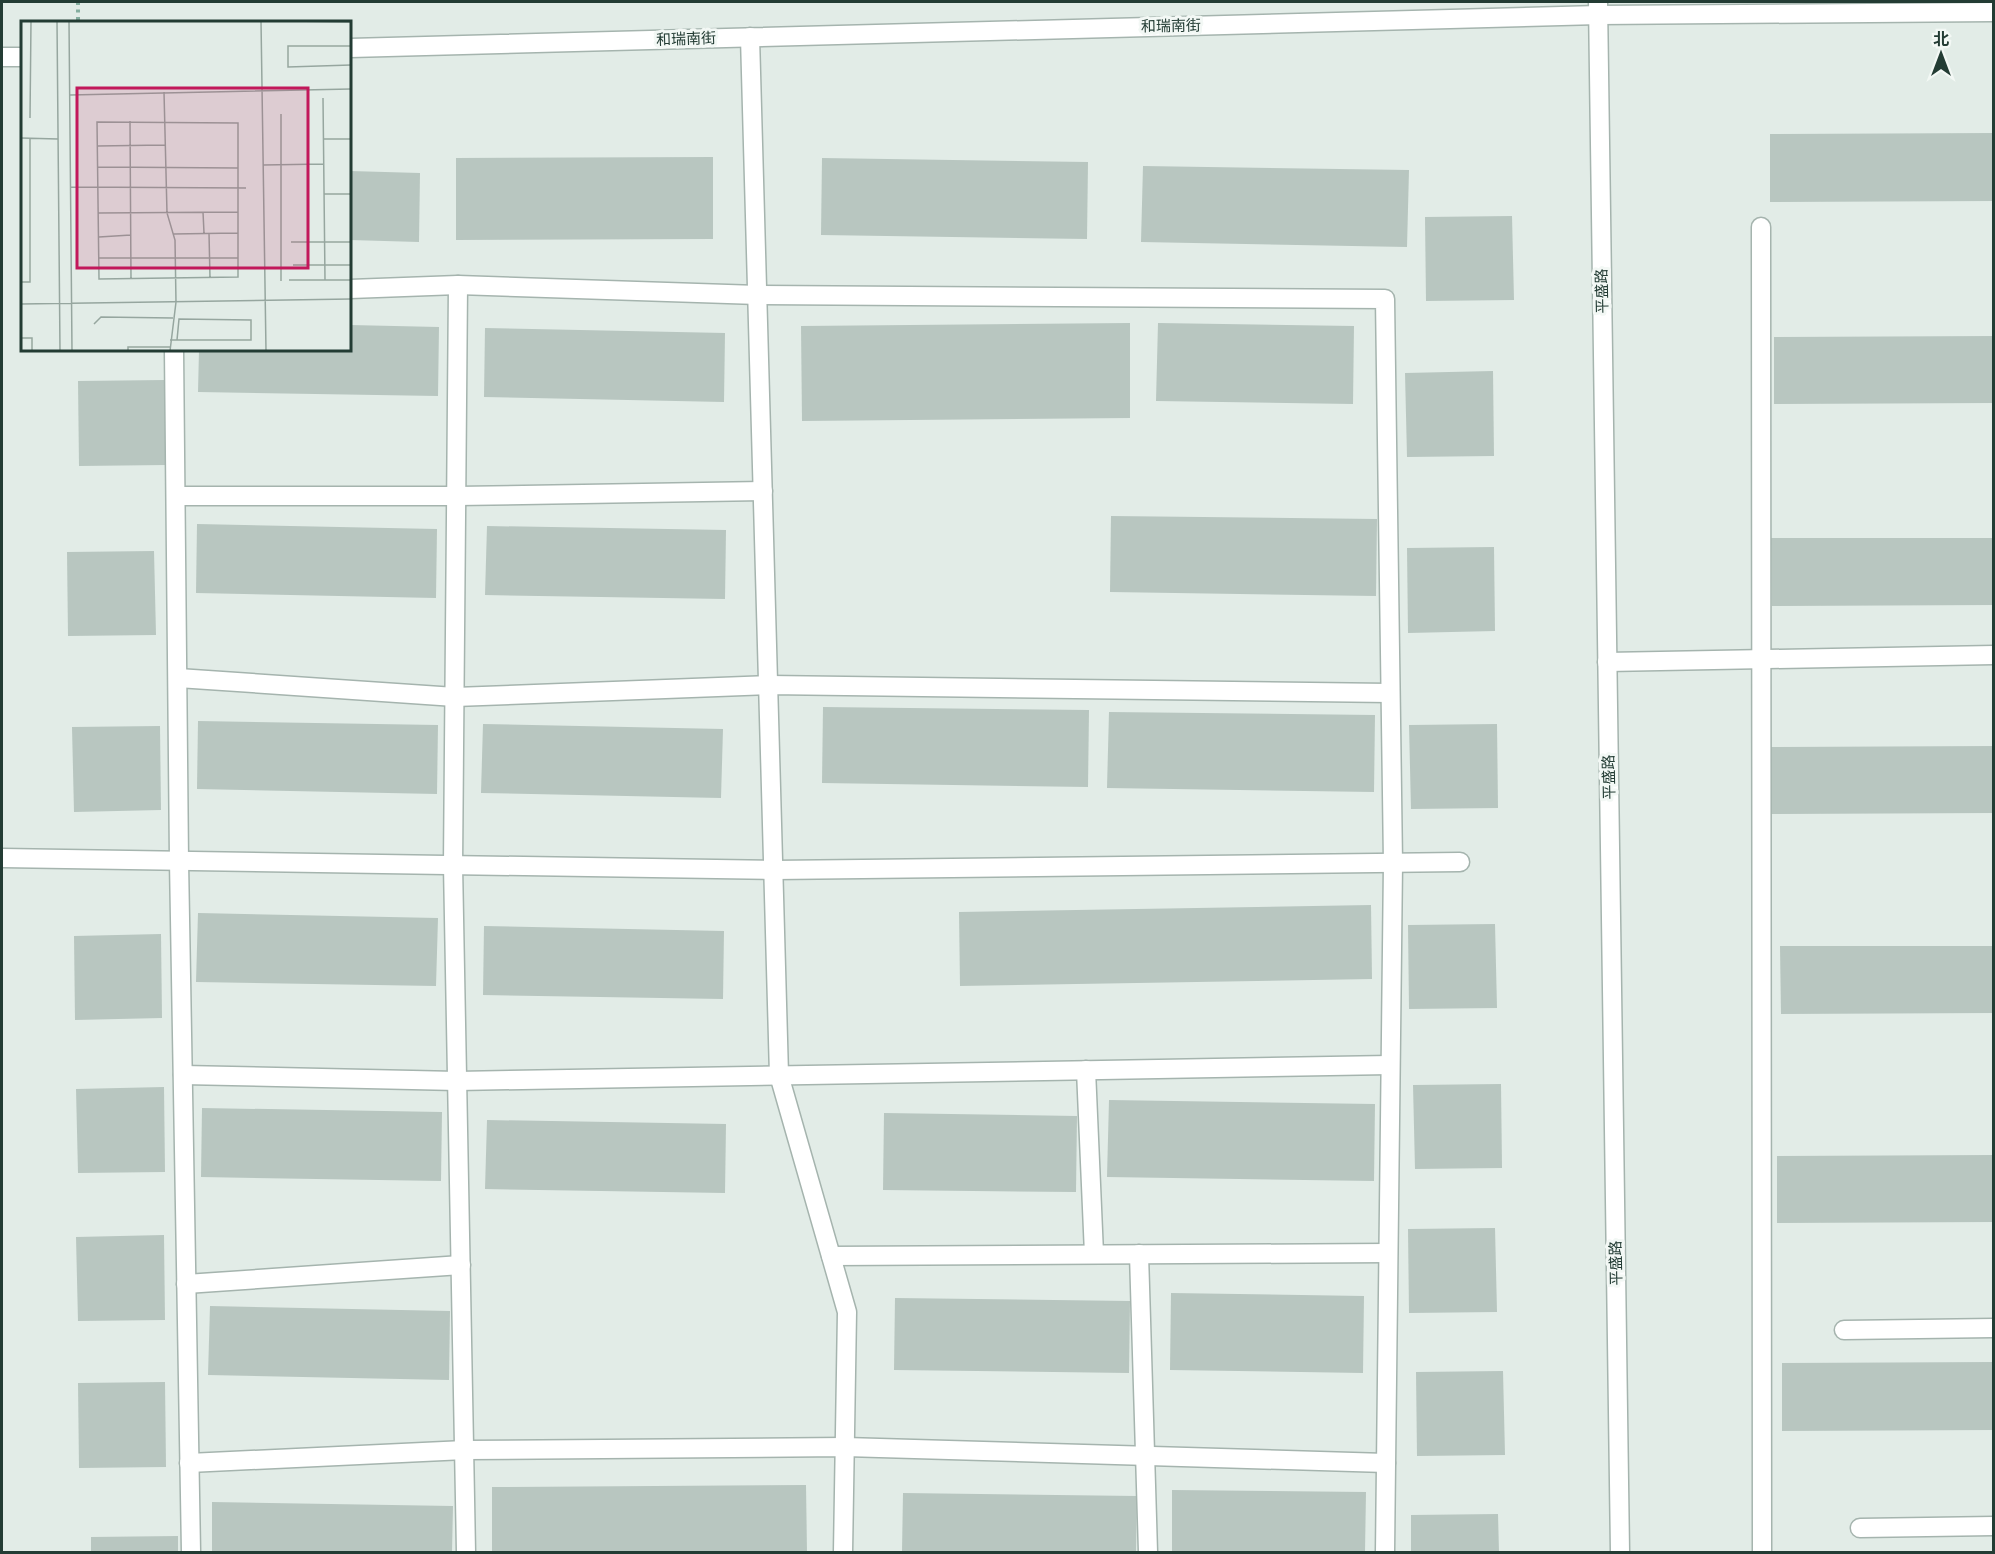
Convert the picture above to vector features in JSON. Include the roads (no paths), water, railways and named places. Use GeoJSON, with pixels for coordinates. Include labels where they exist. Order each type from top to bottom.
{"type":"FeatureCollection","features":[{"type":"Feature","properties":{"kind":"street","name":"和瑞南街"},"geometry":{"type":"LineString","coordinates":[[351,48],[750,37],[1598,8],[1994,12]]}},
{"type":"Feature","properties":{"kind":"street","name":"平盛路"},"geometry":{"type":"LineString","coordinates":[[1598,8],[1620,1552]]}},
{"type":"Feature","properties":{"kind":"street"},"geometry":{"type":"LineString","coordinates":[[750,37],[779,1075],[847,1312],[843,1552]]}},
{"type":"Feature","properties":{"kind":"street"},"geometry":{"type":"LineString","coordinates":[[2,57],[21,57]]}},
{"type":"Feature","properties":{"kind":"street"},"geometry":{"type":"LineString","coordinates":[[1761,227],[1762,1552]]}},
{"type":"Feature","properties":{"kind":"street"},"geometry":{"type":"LineString","coordinates":[[458,285],[453,865],[466,1552]]}},
{"type":"Feature","properties":{"kind":"street"},"geometry":{"type":"LineString","coordinates":[[351,290],[458,285],[758,296],[1384,299],[1393,864],[1385,1552]]}},
{"type":"Feature","properties":{"kind":"street"},"geometry":{"type":"LineString","coordinates":[[174,351],[179,861],[191,1552]]}},
{"type":"Feature","properties":{"kind":"street"},"geometry":{"type":"LineString","coordinates":[[176,496],[456,496],[763,491]]}},
{"type":"Feature","properties":{"kind":"street"},"geometry":{"type":"LineString","coordinates":[[1607,662],[1994,655]]}},
{"type":"Feature","properties":{"kind":"street"},"geometry":{"type":"LineString","coordinates":[[178,678],[454,696],[769,685],[1390,693]]}},
{"type":"Feature","properties":{"kind":"street"},"geometry":{"type":"LineString","coordinates":[[2,858],[774,870],[1460,862]]}},
{"type":"Feature","properties":{"kind":"street"},"geometry":{"type":"LineString","coordinates":[[183,1075],[458,1081],[1390,1065]]}},
{"type":"Feature","properties":{"kind":"street"},"geometry":{"type":"LineString","coordinates":[[1086,1070],[1094,1254]]}},
{"type":"Feature","properties":{"kind":"street"},"geometry":{"type":"LineString","coordinates":[[831,1256],[1388,1252]]}},
{"type":"Feature","properties":{"kind":"street"},"geometry":{"type":"LineString","coordinates":[[1139,1254],[1148,1552]]}},
{"type":"Feature","properties":{"kind":"street"},"geometry":{"type":"LineString","coordinates":[[186,1284],[461,1265]]}},
{"type":"Feature","properties":{"kind":"street"},"geometry":{"type":"LineString","coordinates":[[1844,1330],[1994,1328]]}},
{"type":"Feature","properties":{"kind":"street"},"geometry":{"type":"LineString","coordinates":[[189,1463],[465,1450],[845,1447],[1386,1463]]}},
{"type":"Feature","properties":{"kind":"street"},"geometry":{"type":"LineString","coordinates":[[1860,1528],[1994,1526]]}}]}
